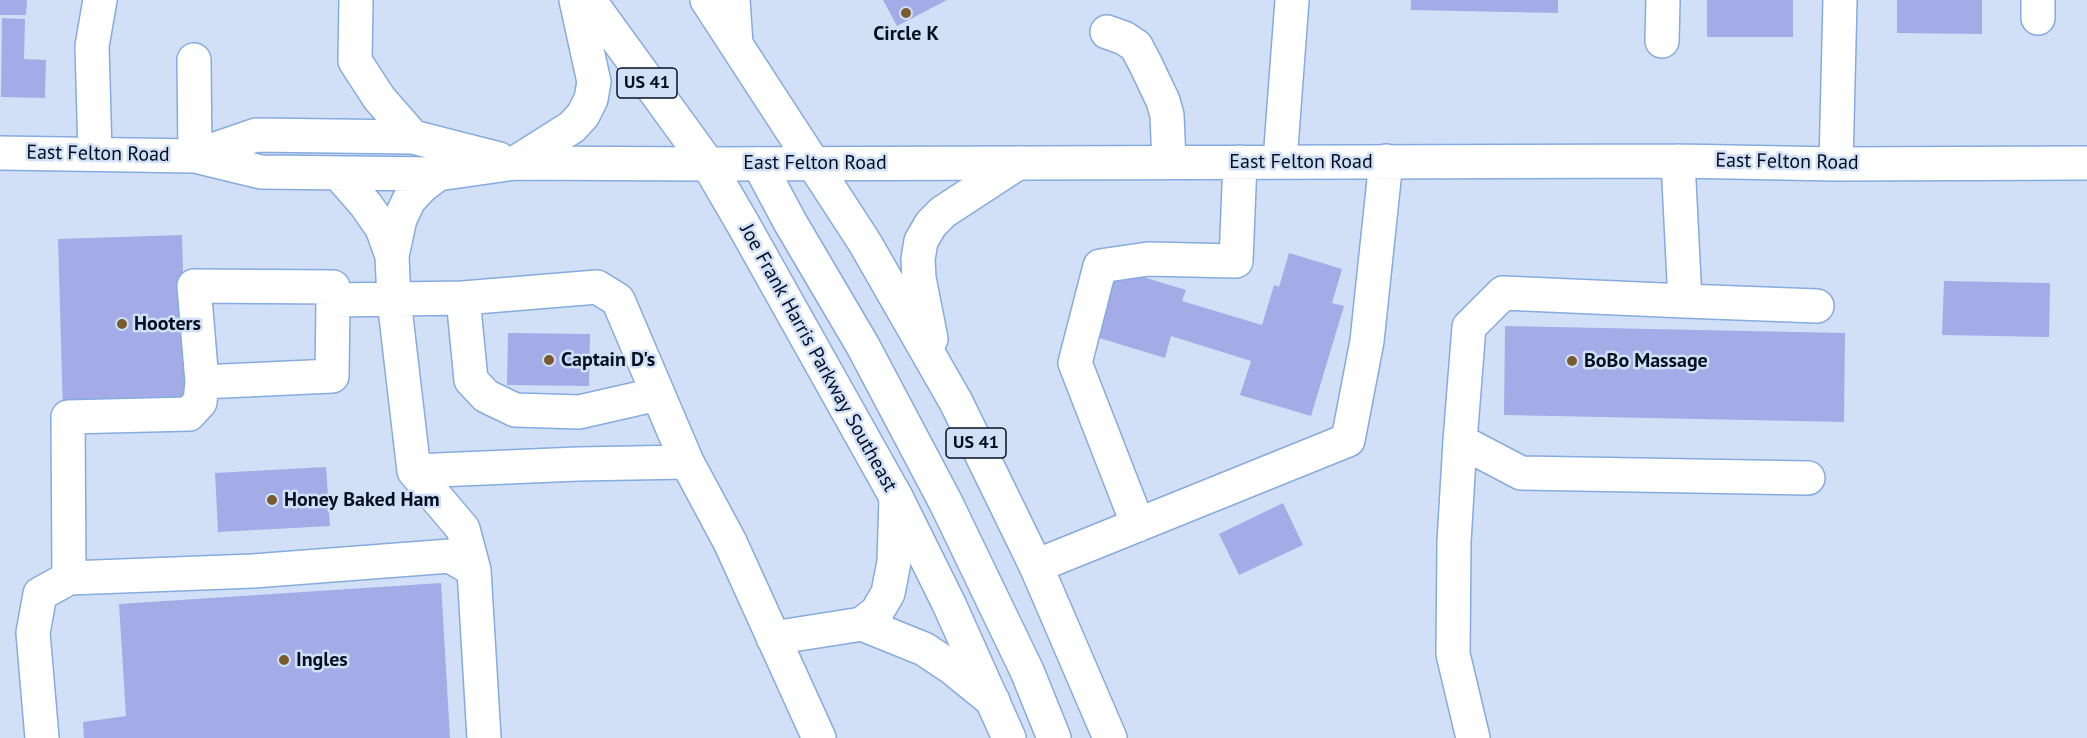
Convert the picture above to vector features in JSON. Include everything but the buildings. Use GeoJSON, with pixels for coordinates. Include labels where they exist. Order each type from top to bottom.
{"type":"FeatureCollection","features":[{"type":"Feature","properties":{"kind":"main road"},"geometry":{"type":"LineString","coordinates":[[94,154],[92,46],[100,0]]}},
{"type":"Feature","properties":{"kind":"main road"},"geometry":{"type":"LineString","coordinates":[[356,0],[355,61],[379,98],[413,137]]}},
{"type":"Feature","properties":{"kind":"main road"},"geometry":{"type":"LineString","coordinates":[[515,162],[572,127],[583,115],[591,99],[594,82],[576,0]]}},
{"type":"Feature","properties":{"kind":"main road","name":"Joe Frank Harris Parkway Southeast"},"geometry":{"type":"LineString","coordinates":[[589,0],[708,164],[744,224],[896,497],[949,604],[1009,738]]}},
{"type":"Feature","properties":{"kind":"main road","name":"US 41"},"geometry":{"type":"LineString","coordinates":[[707,0],[865,243],[956,402],[1036,566],[1110,738]]}},
{"type":"Feature","properties":{"kind":"main road"},"geometry":{"type":"LineString","coordinates":[[733,0],[736,44]]}},
{"type":"Feature","properties":{"kind":"main road"},"geometry":{"type":"LineString","coordinates":[[1280,161],[1292,0]]}},
{"type":"Feature","properties":{"kind":"main road"},"geometry":{"type":"LineString","coordinates":[[1662,41],[1663,0]]}},
{"type":"Feature","properties":{"kind":"main road"},"geometry":{"type":"LineString","coordinates":[[1836,164],[1840,0]]}},
{"type":"Feature","properties":{"kind":"main road"},"geometry":{"type":"LineString","coordinates":[[1107,32],[1124,38],[1136,46],[1146,65],[1167,115],[1169,162]]}},
{"type":"Feature","properties":{"kind":"main road"},"geometry":{"type":"LineString","coordinates":[[194,60],[195,156]]}},
{"type":"Feature","properties":{"kind":"main road","name":"East Felton Road"},"geometry":{"type":"LineString","coordinates":[[195,156],[256,135],[413,137],[515,162]]}},
{"type":"Feature","properties":{"kind":"main road","name":"East Felton Road"},"geometry":{"type":"LineString","coordinates":[[0,153],[195,156],[261,172],[438,174],[515,162],[759,164],[814,162],[1678,161],[1836,164],[2087,164]]}},
{"type":"Feature","properties":{"kind":"main road"},"geometry":{"type":"LineString","coordinates":[[1036,566],[1348,440],[1367,341],[1386,161]]}},
{"type":"Feature","properties":{"kind":"main road"},"geometry":{"type":"LineString","coordinates":[[1678,161],[1685,301]]}},
{"type":"Feature","properties":{"kind":"main road"},"geometry":{"type":"LineString","coordinates":[[938,370],[919,278],[918,259],[921,241],[931,224],[943,212],[1017,162]]}},
{"type":"Feature","properties":{"kind":"main road"},"geometry":{"type":"LineString","coordinates":[[1138,525],[1075,363],[1100,266],[1148,259],[1236,261],[1240,162]]}},
{"type":"Feature","properties":{"kind":"main road"},"geometry":{"type":"LineString","coordinates":[[759,164],[790,222],[863,346],[946,503],[1027,671],[1054,738]]}},
{"type":"Feature","properties":{"kind":"main road"},"geometry":{"type":"LineString","coordinates":[[338,173],[366,205],[382,228],[392,256]]}},
{"type":"Feature","properties":{"kind":"main road"},"geometry":{"type":"LineString","coordinates":[[438,174],[409,200],[400,219],[392,256],[394,300],[414,471],[462,528],[474,570],[484,738]]}},
{"type":"Feature","properties":{"kind":"main road"},"geometry":{"type":"LineString","coordinates":[[69,578],[68,417],[189,414],[200,402],[202,382],[194,286],[333,287],[332,376],[202,382]]}},
{"type":"Feature","properties":{"kind":"main road"},"geometry":{"type":"LineString","coordinates":[[333,300],[463,298],[597,287],[618,300],[687,462],[730,542],[819,738]]}},
{"type":"Feature","properties":{"kind":"main road"},"geometry":{"type":"LineString","coordinates":[[1473,738],[1453,654],[1454,542],[1469,327],[1503,293],[1817,306]]}},
{"type":"Feature","properties":{"kind":"main road"},"geometry":{"type":"LineString","coordinates":[[463,298],[471,380],[486,396],[515,410],[579,412],[658,394]]}},
{"type":"Feature","properties":{"kind":"main road"},"geometry":{"type":"LineString","coordinates":[[1460,441],[1521,473],[1808,478]]}},
{"type":"Feature","properties":{"kind":"main road"},"geometry":{"type":"LineString","coordinates":[[414,471],[687,462]]}},
{"type":"Feature","properties":{"kind":"main road"},"geometry":{"type":"LineString","coordinates":[[773,638],[862,624],[877,612],[888,593],[894,562],[896,497]]}},
{"type":"Feature","properties":{"kind":"main road"},"geometry":{"type":"LineString","coordinates":[[42,738],[33,633],[40,594],[69,578],[253,571],[450,556],[474,570]]}},
{"type":"Feature","properties":{"kind":"main road"},"geometry":{"type":"LineString","coordinates":[[862,624],[924,649],[951,667],[993,701]]}},
{"type":"Feature","properties":{"kind":"place","name":"Circle K"},"geometry":{"type":"Point","coordinates":[906,13]}},
{"type":"Feature","properties":{"kind":"place","name":"Hooters"},"geometry":{"type":"Point","coordinates":[122,324]}},
{"type":"Feature","properties":{"kind":"place","name":"Captain D's"},"geometry":{"type":"Point","coordinates":[549,360]}},
{"type":"Feature","properties":{"kind":"place","name":"BoBo Massage"},"geometry":{"type":"Point","coordinates":[1572,361]}},
{"type":"Feature","properties":{"kind":"place","name":"Honey Baked Ham"},"geometry":{"type":"Point","coordinates":[272,500]}},
{"type":"Feature","properties":{"kind":"place","name":"Ingles"},"geometry":{"type":"Point","coordinates":[284,660]}}]}
